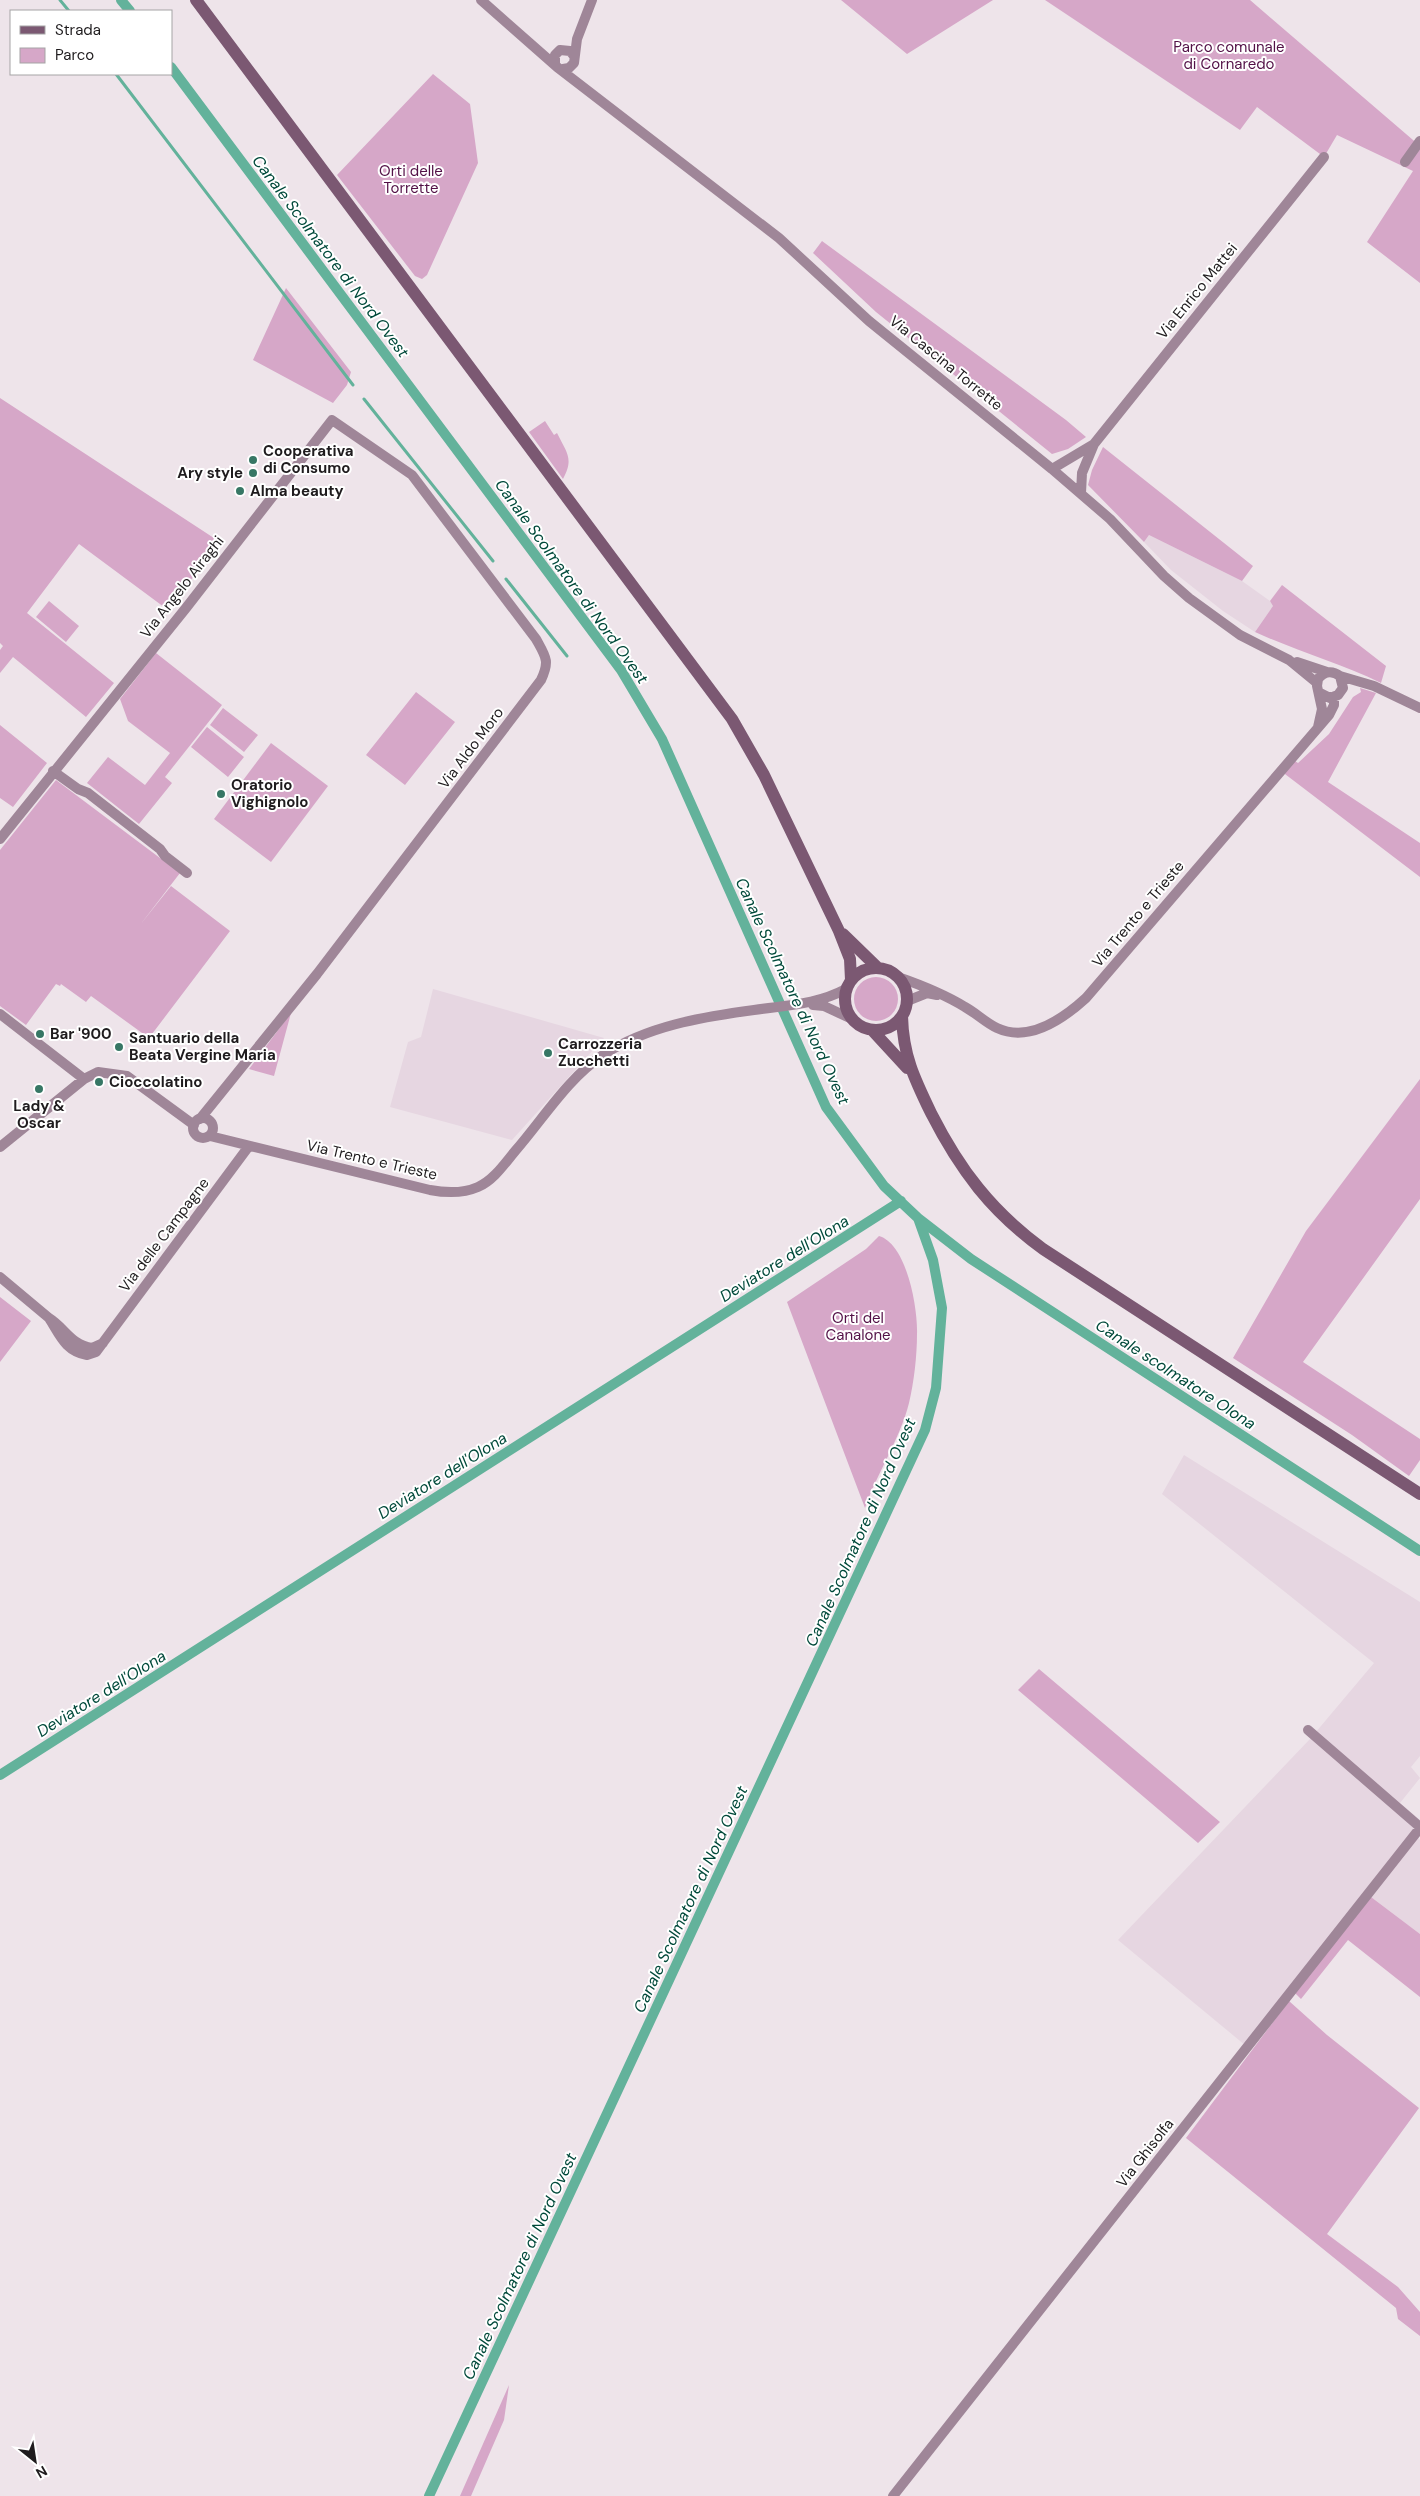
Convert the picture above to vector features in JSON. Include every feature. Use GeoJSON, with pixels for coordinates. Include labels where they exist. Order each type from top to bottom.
{"type":"FeatureCollection","features":[{"type":"Feature","properties":{"kind":"main road"},"geometry":{"type":"LineString","coordinates":[[196,0],[732,719],[772,790],[840,931],[850,959],[846,1007],[852,1019],[860,1026],[872,1030],[887,1028],[902,1016]]}},
{"type":"Feature","properties":{"kind":"main road"},"geometry":{"type":"LineString","coordinates":[[840,931],[878,968]]}},
{"type":"Feature","properties":{"kind":"main road"},"geometry":{"type":"LineString","coordinates":[[848,985],[861,971],[878,968],[888,970],[898,977],[905,988],[907,1001],[902,1016],[903,1040],[912,1074],[949,1148],[961,1166],[988,1201],[1021,1232],[1420,1494]]}},
{"type":"Feature","properties":{"kind":"main road"},"geometry":{"type":"LineString","coordinates":[[872,1030],[912,1074]]}},
{"type":"Feature","properties":{"kind":"street","name":"Via Cascina Torrette"},"geometry":{"type":"LineString","coordinates":[[481,0],[537,50],[771,232],[869,321],[1052,468],[1110,519],[1164,576],[1189,598],[1240,635],[1290,660],[1327,672]]}},
{"type":"Feature","properties":{"kind":"street"},"geometry":{"type":"LineString","coordinates":[[576,39],[554,58],[559,67],[569,68],[574,60],[576,39],[592,0]]}},
{"type":"Feature","properties":{"kind":"street"},"geometry":{"type":"LineString","coordinates":[[537,50],[570,51],[574,60]]}},
{"type":"Feature","properties":{"kind":"street","name":"Via Cascina Torrette"},"geometry":{"type":"LineString","coordinates":[[574,60],[584,86]]}},
{"type":"Feature","properties":{"kind":"street"},"geometry":{"type":"LineString","coordinates":[[1406,162],[1420,141]]}},
{"type":"Feature","properties":{"kind":"street","name":"Via Enrico Mattei"},"geometry":{"type":"LineString","coordinates":[[1081,493],[1082,474],[1094,444],[1324,157]]}},
{"type":"Feature","properties":{"kind":"street","name":"Via Aldo Moro"},"geometry":{"type":"LineString","coordinates":[[212,1134],[198,1121],[312,980],[541,680],[547,666],[546,656],[536,639],[412,475],[332,420]]}},
{"type":"Feature","properties":{"kind":"street","name":"Via Angelo Airaghi"},"geometry":{"type":"LineString","coordinates":[[0,839],[186,608],[332,420]]}},
{"type":"Feature","properties":{"kind":"street","name":"Via Enrico Mattei"},"geometry":{"type":"LineString","coordinates":[[1052,468],[1094,444]]}},
{"type":"Feature","properties":{"kind":"street","name":"Via Cascina Torrette"},"geometry":{"type":"LineString","coordinates":[[1290,660],[1318,688]]}},
{"type":"Feature","properties":{"kind":"street"},"geometry":{"type":"LineString","coordinates":[[1318,727],[1322,708],[1318,688],[1320,676],[1327,672],[1334,672],[1340,676],[1368,684],[1420,708]]}},
{"type":"Feature","properties":{"kind":"street"},"geometry":{"type":"LineString","coordinates":[[1340,676],[1343,688]]}},
{"type":"Feature","properties":{"kind":"street"},"geometry":{"type":"LineString","coordinates":[[1318,688],[1326,697],[1334,697],[1343,688],[1368,684]]}},
{"type":"Feature","properties":{"kind":"street","name":"Via Trento e Trieste"},"geometry":{"type":"LineString","coordinates":[[898,977],[945,996],[996,1028],[1016,1033],[1038,1029],[1075,1008],[1318,727],[1332,710],[1334,697]]}},
{"type":"Feature","properties":{"kind":"street"},"geometry":{"type":"LineString","coordinates":[[54,771],[78,789],[88,793],[160,849],[187,873]]}},
{"type":"Feature","properties":{"kind":"street","name":"Via Trento e Trieste"},"geometry":{"type":"LineString","coordinates":[[198,1121],[194,1131],[197,1136],[204,1138],[212,1134],[225,1140],[430,1190],[450,1193],[468,1190],[484,1184],[501,1169],[584,1070],[618,1046],[642,1034],[668,1026],[755,1010],[807,1004],[833,996],[848,985]]}},
{"type":"Feature","properties":{"kind":"street"},"geometry":{"type":"LineString","coordinates":[[907,1001],[927,993],[945,996]]}},
{"type":"Feature","properties":{"kind":"street","name":"Via Trento e Trieste"},"geometry":{"type":"LineString","coordinates":[[807,1004],[824,1006],[852,1019]]}},
{"type":"Feature","properties":{"kind":"street"},"geometry":{"type":"LineString","coordinates":[[0,1014],[84,1079]]}},
{"type":"Feature","properties":{"kind":"street"},"geometry":{"type":"LineString","coordinates":[[0,1147],[84,1079],[98,1072],[126,1076],[198,1121]]}},
{"type":"Feature","properties":{"kind":"street","name":"Via delle Campagne"},"geometry":{"type":"LineString","coordinates":[[0,1277],[63,1328],[75,1343],[92,1348],[102,1343],[249,1146]]}},
{"type":"Feature","properties":{"kind":"street"},"geometry":{"type":"LineString","coordinates":[[1308,1730],[1420,1827]]}},
{"type":"Feature","properties":{"kind":"street","name":"Via Ghisolfa"},"geometry":{"type":"LineString","coordinates":[[893,2496],[1420,1827]]}},
{"type":"Feature","properties":{"kind":"shaded area"},"geometry":{"type":"Polygon","coordinates":[[[1149,535],[1242,581],[1270,601],[1274,605],[1255,632],[1223,611],[1171,570],[1144,542],[1149,535]]]}},
{"type":"Feature","properties":{"kind":"shaded area"},"geometry":{"type":"Polygon","coordinates":[[[433,989],[604,1038],[512,1140],[390,1107],[408,1042],[421,1037],[433,989]]]}},
{"type":"Feature","properties":{"kind":"shaded area"},"geometry":{"type":"Polygon","coordinates":[[[1184,1455],[1420,1602],[1420,1756],[1411,1767],[1420,1778],[1400,1803],[1420,1820],[1412,1831],[1420,1840],[1420,1934],[1371,1897],[1251,2050],[1118,1940],[1310,1739],[1374,1663],[1162,1494],[1184,1455]]]}},
{"type":"Feature","properties":{"kind":"green space"},"geometry":{"type":"Polygon","coordinates":[[[841,0],[993,0],[907,54],[841,0]]]}},
{"type":"Feature","properties":{"kind":"green space","name":"Parco comunale di Cornaredo"},"geometry":{"type":"Polygon","coordinates":[[[1045,0],[1250,0],[1420,146],[1420,283],[1367,242],[1413,171],[1337,135],[1324,157],[1257,107],[1240,130],[1045,0]]]}},
{"type":"Feature","properties":{"kind":"green space","name":"Orti delle Torrette"},"geometry":{"type":"Polygon","coordinates":[[[433,74],[470,104],[478,163],[427,275],[422,279],[415,276],[337,175],[433,74]]]}},
{"type":"Feature","properties":{"kind":"green space"},"geometry":{"type":"Polygon","coordinates":[[[822,241],[1066,420],[1086,437],[1068,449],[1052,454],[876,312],[813,253],[822,241]]]}},
{"type":"Feature","properties":{"kind":"green space"},"geometry":{"type":"Polygon","coordinates":[[[286,288],[351,372],[347,385],[333,403],[253,360],[286,288]]]}},
{"type":"Feature","properties":{"kind":"green space"},"geometry":{"type":"Polygon","coordinates":[[[0,398],[220,542],[168,610],[79,544],[27,613],[114,683],[86,717],[13,657],[0,673],[0,650],[3,646],[0,643],[0,398]]]}},
{"type":"Feature","properties":{"kind":"green space"},"geometry":{"type":"Polygon","coordinates":[[[545,421],[554,435],[557,433],[568,456],[568,466],[563,479],[529,432],[545,421]]]}},
{"type":"Feature","properties":{"kind":"green space"},"geometry":{"type":"Polygon","coordinates":[[[1103,447],[1253,566],[1242,581],[1149,535],[1144,542],[1088,485],[1092,470],[1103,447]]]}},
{"type":"Feature","properties":{"kind":"green space"},"geometry":{"type":"Polygon","coordinates":[[[1282,585],[1386,666],[1381,683],[1255,632],[1273,606],[1270,601],[1282,585]]]}},
{"type":"Feature","properties":{"kind":"green space"},"geometry":{"type":"Polygon","coordinates":[[[49,601],[79,626],[66,642],[36,617],[49,601]]]}},
{"type":"Feature","properties":{"kind":"green space"},"geometry":{"type":"Polygon","coordinates":[[[156,653],[222,705],[165,777],[172,783],[139,824],[87,783],[108,757],[145,785],[170,753],[128,721],[120,699],[156,653]]]}},
{"type":"Feature","properties":{"kind":"green space"},"geometry":{"type":"Polygon","coordinates":[[[1360,688],[1376,693],[1328,782],[1420,843],[1420,877],[1281,771],[1292,759],[1298,763],[1329,734],[1353,697],[1361,692],[1360,688]]]}},
{"type":"Feature","properties":{"kind":"green space"},"geometry":{"type":"Polygon","coordinates":[[[416,692],[455,722],[405,785],[366,755],[416,692]]]}},
{"type":"Feature","properties":{"kind":"green space"},"geometry":{"type":"Polygon","coordinates":[[[223,708],[258,735],[244,752],[210,725],[223,708]]]}},
{"type":"Feature","properties":{"kind":"green space"},"geometry":{"type":"Polygon","coordinates":[[[0,725],[47,763],[13,807],[0,798],[0,725]]]}},
{"type":"Feature","properties":{"kind":"green space"},"geometry":{"type":"Polygon","coordinates":[[[207,727],[244,757],[228,777],[191,747],[207,727]]]}},
{"type":"Feature","properties":{"kind":"green space"},"geometry":{"type":"Polygon","coordinates":[[[271,743],[328,786],[271,862],[214,819],[271,743]]]}},
{"type":"Feature","properties":{"kind":"green space"},"geometry":{"type":"Polygon","coordinates":[[[56,780],[180,873],[140,925],[171,886],[230,931],[149,1038],[91,996],[86,1002],[61,984],[60,986],[56,984],[26,1025],[0,1006],[0,850],[56,780]]]}},
{"type":"Feature","properties":{"kind":"green space"},"geometry":{"type":"Polygon","coordinates":[[[880,977],[892,983],[897,990],[897,1008],[892,1015],[885,1020],[872,1021],[864,1018],[857,1011],[854,995],[857,987],[864,980],[880,977]]]}},
{"type":"Feature","properties":{"kind":"green space"},"geometry":{"type":"Polygon","coordinates":[[[291,1013],[274,1076],[249,1069],[291,1013]]]}},
{"type":"Feature","properties":{"kind":"green space"},"geometry":{"type":"Polygon","coordinates":[[[1420,1079],[1420,1199],[1303,1362],[1420,1439],[1420,1460],[1409,1476],[1352,1435],[1233,1358],[1306,1231],[1420,1079]]]}},
{"type":"Feature","properties":{"kind":"green space","name":"Orti del Canalone"},"geometry":{"type":"Polygon","coordinates":[[[879,1236],[889,1241],[897,1251],[909,1279],[917,1323],[916,1351],[915,1369],[905,1416],[865,1508],[787,1302],[866,1249],[879,1236]]]}},
{"type":"Feature","properties":{"kind":"green space"},"geometry":{"type":"Polygon","coordinates":[[[0,1297],[31,1321],[0,1362],[0,1297]]]}},
{"type":"Feature","properties":{"kind":"green space"},"geometry":{"type":"Polygon","coordinates":[[[1039,1669],[1220,1822],[1198,1843],[1018,1690],[1039,1669]]]}},
{"type":"Feature","properties":{"kind":"green space"},"geometry":{"type":"Polygon","coordinates":[[[1371,1897],[1420,1934],[1420,1997],[1348,1940],[1301,1999],[1295,1993],[1371,1897]]]}},
{"type":"Feature","properties":{"kind":"green space"},"geometry":{"type":"Polygon","coordinates":[[[1289,2001],[1327,2035],[1419,2108],[1327,2234],[1398,2287],[1420,2312],[1420,2336],[1398,2319],[1396,2308],[1186,2138],[1289,2001]]]}},
{"type":"Feature","properties":{"kind":"green space"},"geometry":{"type":"Polygon","coordinates":[[[509,2385],[504,2420],[471,2496],[460,2496],[509,2385]]]}},
{"type":"Feature","properties":{"kind":"waterway"},"geometry":{"type":"LineString","coordinates":[[60,0],[68,10]]}},
{"type":"Feature","properties":{"kind":"waterway","name":"Canale Scolmatore di Nord Ovest"},"geometry":{"type":"LineString","coordinates":[[121,0],[129,10]]}},
{"type":"Feature","properties":{"kind":"waterway","name":"Canale Scolmatore di Nord Ovest"},"geometry":{"type":"LineString","coordinates":[[172,68],[621,670],[662,739],[826,1107],[884,1186],[918,1218],[933,1260],[942,1308],[936,1388],[925,1430],[429,2496]]}},
{"type":"Feature","properties":{"kind":"waterway"},"geometry":{"type":"LineString","coordinates":[[117,75],[353,385]]}},
{"type":"Feature","properties":{"kind":"waterway"},"geometry":{"type":"LineString","coordinates":[[364,399],[493,561]]}},
{"type":"Feature","properties":{"kind":"waterway"},"geometry":{"type":"LineString","coordinates":[[506,579],[567,656]]}},
{"type":"Feature","properties":{"kind":"waterway","name":"Deviatore dell'Olona"},"geometry":{"type":"LineString","coordinates":[[0,1775],[901,1201]]}},
{"type":"Feature","properties":{"kind":"waterway","name":"Canale scolmatore Olona"},"geometry":{"type":"LineString","coordinates":[[918,1218],[971,1259],[1420,1551]]}},
{"type":"Feature","properties":{"kind":"place","name":"Cooperativa di Consumo"},"geometry":{"type":"Point","coordinates":[253,460]}},
{"type":"Feature","properties":{"kind":"place","name":"Ary style"},"geometry":{"type":"Point","coordinates":[253,473]}},
{"type":"Feature","properties":{"kind":"place","name":"Alma beauty"},"geometry":{"type":"Point","coordinates":[240,491]}},
{"type":"Feature","properties":{"kind":"place","name":"Oratorio Vighignolo"},"geometry":{"type":"Point","coordinates":[221,794]}},
{"type":"Feature","properties":{"kind":"place","name":"Bar '900"},"geometry":{"type":"Point","coordinates":[40,1034]}},
{"type":"Feature","properties":{"kind":"place","name":"Santuario della Beata Vergine Maria"},"geometry":{"type":"Point","coordinates":[119,1047]}},
{"type":"Feature","properties":{"kind":"place","name":"Carrozzeria Zucchetti"},"geometry":{"type":"Point","coordinates":[548,1053]}},
{"type":"Feature","properties":{"kind":"place","name":"Cioccolatino"},"geometry":{"type":"Point","coordinates":[99,1082]}},
{"type":"Feature","properties":{"kind":"place","name":"Lady & Oscar"},"geometry":{"type":"Point","coordinates":[39,1089]}}]}
